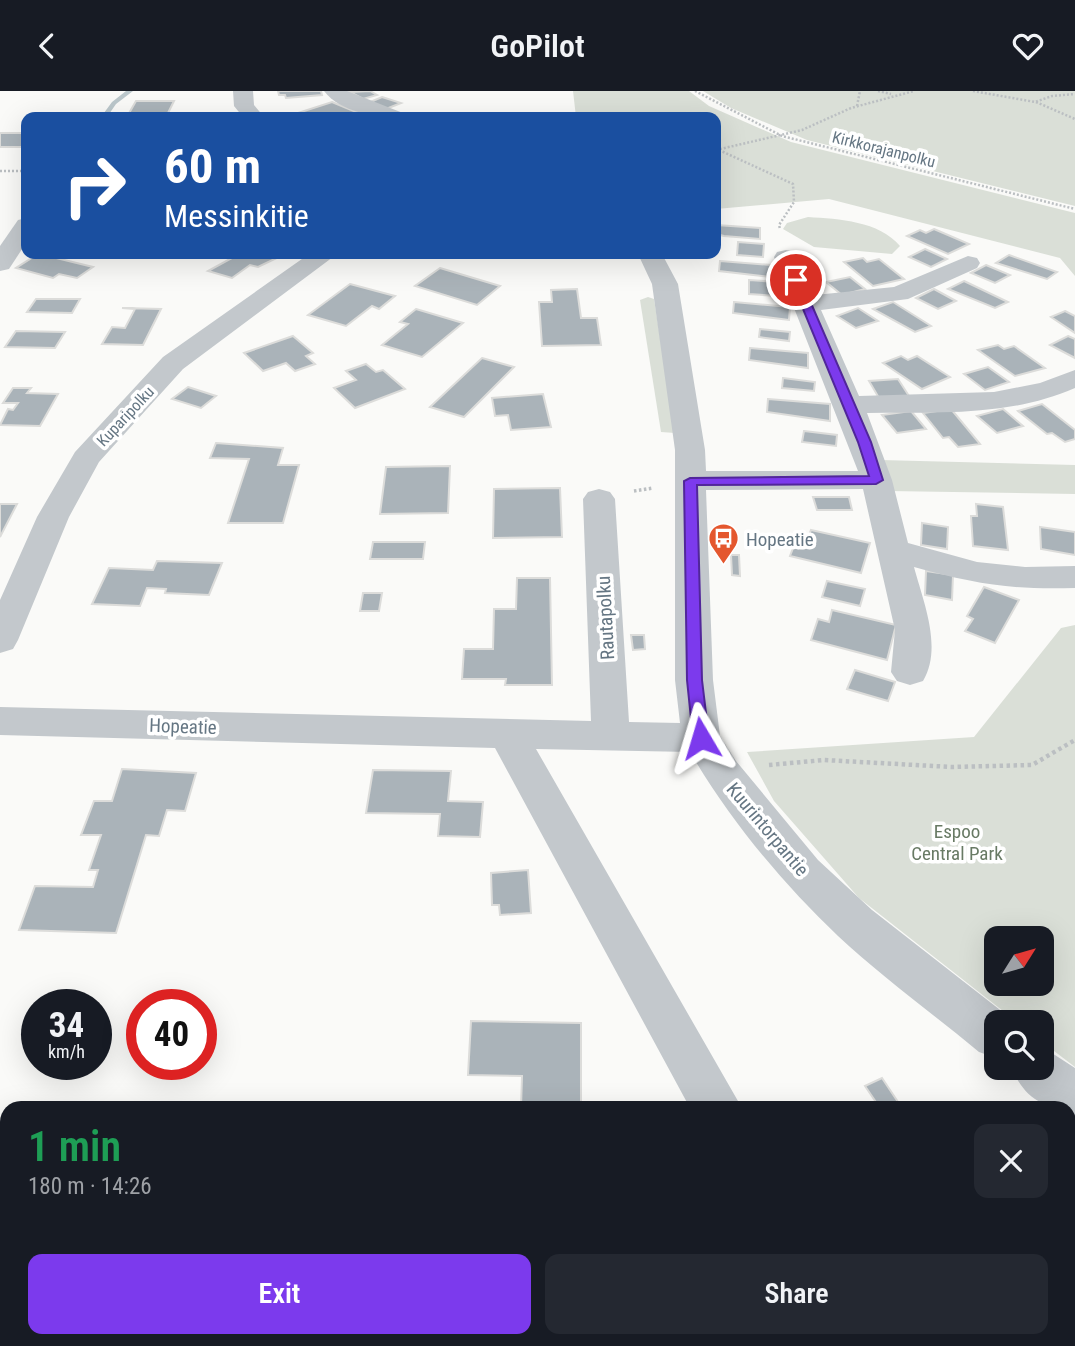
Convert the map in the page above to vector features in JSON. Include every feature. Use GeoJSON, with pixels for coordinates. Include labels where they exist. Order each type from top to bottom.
{"type":"FeatureCollection","features":[{"type":"Feature","properties":{"kind":"street"},"geometry":{"type":"LineString","coordinates":[[243,91],[247,112]]}},
{"type":"Feature","properties":{"kind":"street"},"geometry":{"type":"LineString","coordinates":[[334,91],[347,100],[382,112]]}},
{"type":"Feature","properties":{"kind":"street"},"geometry":{"type":"LineString","coordinates":[[0,264],[21,232]]}},
{"type":"Feature","properties":{"kind":"street"},"geometry":{"type":"LineString","coordinates":[[786,257],[849,405],[876,480],[913,630],[909,673]]}},
{"type":"Feature","properties":{"kind":"street","name":"Kuparipolku"},"geometry":{"type":"LineString","coordinates":[[0,640],[53,517],[86,457],[173,363],[318,259]]}},
{"type":"Feature","properties":{"kind":"street","name":"Kuurintorpantie"},"geometry":{"type":"LineString","coordinates":[[652,259],[664,284],[690,450],[694,680],[701,738],[722,772],[803,873],[856,924],[984,1026]]}},
{"type":"Feature","properties":{"kind":"street"},"geometry":{"type":"LineString","coordinates":[[806,304],[899,294],[968,263]]}},
{"type":"Feature","properties":{"kind":"street"},"geometry":{"type":"LineString","coordinates":[[849,405],[1004,398],[1038,392],[1075,378]]}},
{"type":"Feature","properties":{"kind":"street"},"geometry":{"type":"LineString","coordinates":[[690,481],[876,480]]}},
{"type":"Feature","properties":{"kind":"street","name":"Rautapolku"},"geometry":{"type":"LineString","coordinates":[[599,499],[611,738]]}},
{"type":"Feature","properties":{"kind":"street"},"geometry":{"type":"LineString","coordinates":[[894,550],[977,573],[1024,578],[1075,577]]}},
{"type":"Feature","properties":{"kind":"street","name":"Hopeatie"},"geometry":{"type":"LineString","coordinates":[[0,721],[611,738],[701,738]]}},
{"type":"Feature","properties":{"kind":"street"},"geometry":{"type":"LineString","coordinates":[[508,735],[713,1101]]}},
{"type":"Feature","properties":{"kind":"street"},"geometry":{"type":"LineString","coordinates":[[1051,1080],[1075,1099]]}},
{"type":"Feature","properties":{"kind":"path","name":"Kirkkorajanpolku"},"geometry":{"type":"LineString","coordinates":[[695,91],[719,106],[782,136],[1075,209]]}},
{"type":"Feature","properties":{"kind":"path"},"geometry":{"type":"LineString","coordinates":[[857,106],[860,91]]}},
{"type":"Feature","properties":{"kind":"path"},"geometry":{"type":"LineString","coordinates":[[878,91],[893,95]]}},
{"type":"Feature","properties":{"kind":"path"},"geometry":{"type":"LineString","coordinates":[[721,149],[782,136],[857,106],[914,91]]}},
{"type":"Feature","properties":{"kind":"path"},"geometry":{"type":"LineString","coordinates":[[973,91],[1035,102],[1074,117]]}},
{"type":"Feature","properties":{"kind":"path"},"geometry":{"type":"LineString","coordinates":[[1035,102],[1052,96],[1075,95]]}},
{"type":"Feature","properties":{"kind":"path"},"geometry":{"type":"LineString","coordinates":[[721,152],[793,184],[794,202],[779,225],[786,257]]}},
{"type":"Feature","properties":{"kind":"path"},"geometry":{"type":"LineString","coordinates":[[0,171],[21,171]]}},
{"type":"Feature","properties":{"kind":"path"},"geometry":{"type":"LineString","coordinates":[[701,738],[760,766],[824,760],[952,767],[1032,765],[1075,740]]}},
{"type":"Feature","properties":{"kind":"green space"},"geometry":{"type":"Polygon","coordinates":[[[573,91],[689,91],[709,106],[791,142],[1075,213],[1075,276],[1060,258],[829,199],[721,209],[721,112],[575,112],[573,91]]]}},
{"type":"Feature","properties":{"kind":"green space"},"geometry":{"type":"Polygon","coordinates":[[[703,91],[1075,91],[1075,206],[807,140],[731,108],[703,91]]]}},
{"type":"Feature","properties":{"kind":"green space"},"geometry":{"type":"Polygon","coordinates":[[[808,217],[845,220],[870,226],[900,246],[892,254],[814,247],[783,229],[787,223],[808,217]]]}},
{"type":"Feature","properties":{"kind":"green space"},"geometry":{"type":"Polygon","coordinates":[[[648,297],[654,299],[675,433],[661,432],[640,300],[648,297]]]}},
{"type":"Feature","properties":{"kind":"green space"},"geometry":{"type":"Polygon","coordinates":[[[880,460],[1075,465],[1075,494],[888,491],[880,460]]]}},
{"type":"Feature","properties":{"kind":"green space","name":"Espoo Central Park"},"geometry":{"type":"Polygon","coordinates":[[[1075,625],[1075,1067],[1054,1051],[1054,1010],[1002,1010],[859,898],[774,801],[747,752],[974,737],[1061,628],[1075,625]]]}},
{"type":"Feature","properties":{"kind":"building"},"geometry":{"type":"Polygon","coordinates":[[[278,91],[321,91],[322,95],[286,98],[285,95],[279,95],[278,91]]]}},
{"type":"Feature","properties":{"kind":"building"},"geometry":{"type":"Polygon","coordinates":[[[370,91],[377,95],[363,99],[350,92],[370,91]]]}},
{"type":"Feature","properties":{"kind":"building"},"geometry":{"type":"Polygon","coordinates":[[[382,97],[401,103],[386,109],[368,103],[382,97]]]}},
{"type":"Feature","properties":{"kind":"building"},"geometry":{"type":"Polygon","coordinates":[[[136,101],[174,101],[168,112],[130,112],[136,101]]]}},
{"type":"Feature","properties":{"kind":"building"},"geometry":{"type":"Polygon","coordinates":[[[332,102],[356,112],[301,112],[332,102]]]}},
{"type":"Feature","properties":{"kind":"building"},"geometry":{"type":"Polygon","coordinates":[[[0,133],[21,133],[21,147],[0,147],[0,133]]]}},
{"type":"Feature","properties":{"kind":"building"},"geometry":{"type":"Polygon","coordinates":[[[721,225],[760,228],[760,239],[721,235],[721,225]]]}},
{"type":"Feature","properties":{"kind":"building"},"geometry":{"type":"Polygon","coordinates":[[[934,229],[969,244],[948,254],[907,236],[920,230],[926,233],[934,229]]]}},
{"type":"Feature","properties":{"kind":"building"},"geometry":{"type":"Polygon","coordinates":[[[738,242],[764,244],[763,257],[737,255],[738,242]]]}},
{"type":"Feature","properties":{"kind":"building"},"geometry":{"type":"Polygon","coordinates":[[[925,249],[947,259],[931,267],[909,257],[925,249]]]}},
{"type":"Feature","properties":{"kind":"building"},"geometry":{"type":"Polygon","coordinates":[[[1009,255],[1057,272],[1047,279],[996,263],[1009,255]]]}},
{"type":"Feature","properties":{"kind":"building"},"geometry":{"type":"Polygon","coordinates":[[[863,258],[867,262],[879,259],[904,279],[873,286],[844,262],[863,258]]]}},
{"type":"Feature","properties":{"kind":"building"},"geometry":{"type":"Polygon","coordinates":[[[30,259],[59,259],[93,267],[77,278],[59,274],[53,278],[16,268],[30,259]]]}},
{"type":"Feature","properties":{"kind":"building"},"geometry":{"type":"Polygon","coordinates":[[[230,259],[275,259],[258,267],[250,265],[232,278],[208,271],[230,259]]]}},
{"type":"Feature","properties":{"kind":"building"},"geometry":{"type":"Polygon","coordinates":[[[720,261],[772,265],[771,277],[719,271],[720,261]]]}},
{"type":"Feature","properties":{"kind":"building"},"geometry":{"type":"Polygon","coordinates":[[[986,265],[1010,275],[995,283],[971,273],[986,265]]]}},
{"type":"Feature","properties":{"kind":"building"},"geometry":{"type":"Polygon","coordinates":[[[440,268],[500,286],[477,305],[415,286],[440,268]]]}},
{"type":"Feature","properties":{"kind":"building"},"geometry":{"type":"Polygon","coordinates":[[[850,277],[865,289],[842,295],[826,282],[850,277]]]}},
{"type":"Feature","properties":{"kind":"building"},"geometry":{"type":"Polygon","coordinates":[[[749,280],[776,282],[776,296],[749,294],[749,280]]]}},
{"type":"Feature","properties":{"kind":"building"},"geometry":{"type":"Polygon","coordinates":[[[964,281],[1008,302],[995,308],[948,289],[964,281]]]}},
{"type":"Feature","properties":{"kind":"building"},"geometry":{"type":"Polygon","coordinates":[[[350,284],[395,296],[379,309],[372,306],[346,326],[308,315],[350,284]]]}},
{"type":"Feature","properties":{"kind":"building"},"geometry":{"type":"Polygon","coordinates":[[[577,289],[581,318],[597,318],[601,345],[542,346],[539,302],[552,302],[551,290],[577,289]]]}},
{"type":"Feature","properties":{"kind":"building"},"geometry":{"type":"Polygon","coordinates":[[[934,289],[956,301],[938,309],[916,298],[934,289]]]}},
{"type":"Feature","properties":{"kind":"building"},"geometry":{"type":"Polygon","coordinates":[[[36,299],[80,299],[72,313],[27,312],[36,299]]]}},
{"type":"Feature","properties":{"kind":"building"},"geometry":{"type":"Polygon","coordinates":[[[734,302],[790,307],[789,320],[733,313],[734,302]]]}},
{"type":"Feature","properties":{"kind":"building"},"geometry":{"type":"Polygon","coordinates":[[[893,302],[931,326],[915,332],[873,309],[893,302]]]}},
{"type":"Feature","properties":{"kind":"building"},"geometry":{"type":"Polygon","coordinates":[[[122,308],[161,309],[143,345],[102,344],[112,327],[125,328],[135,309],[122,308]]]}},
{"type":"Feature","properties":{"kind":"building"},"geometry":{"type":"Polygon","coordinates":[[[858,308],[878,321],[856,328],[837,316],[858,308]]]}},
{"type":"Feature","properties":{"kind":"building"},"geometry":{"type":"Polygon","coordinates":[[[416,309],[463,323],[422,357],[382,345],[408,324],[400,322],[416,309]]]}},
{"type":"Feature","properties":{"kind":"building"},"geometry":{"type":"Polygon","coordinates":[[[1065,311],[1075,316],[1075,333],[1051,317],[1065,311]]]}},
{"type":"Feature","properties":{"kind":"building"},"geometry":{"type":"Polygon","coordinates":[[[760,329],[790,332],[789,341],[759,337],[760,329]]]}},
{"type":"Feature","properties":{"kind":"building"},"geometry":{"type":"Polygon","coordinates":[[[16,331],[65,332],[55,348],[5,347],[16,331]]]}},
{"type":"Feature","properties":{"kind":"building"},"geometry":{"type":"Polygon","coordinates":[[[293,336],[313,353],[306,356],[315,364],[295,371],[286,363],[263,371],[244,353],[293,336]]]}},
{"type":"Feature","properties":{"kind":"building"},"geometry":{"type":"Polygon","coordinates":[[[1068,336],[1075,339],[1075,358],[1050,345],[1068,336]]]}},
{"type":"Feature","properties":{"kind":"building"},"geometry":{"type":"Polygon","coordinates":[[[998,345],[1004,349],[1014,346],[1045,368],[1015,376],[978,350],[998,345]]]}},
{"type":"Feature","properties":{"kind":"building"},"geometry":{"type":"Polygon","coordinates":[[[750,348],[808,353],[808,368],[749,360],[750,348]]]}},
{"type":"Feature","properties":{"kind":"building"},"geometry":{"type":"Polygon","coordinates":[[[901,356],[908,360],[917,356],[950,377],[922,389],[883,363],[901,356]]]}},
{"type":"Feature","properties":{"kind":"building"},"geometry":{"type":"Polygon","coordinates":[[[482,358],[514,367],[464,417],[430,407],[482,358]]]}},
{"type":"Feature","properties":{"kind":"building"},"geometry":{"type":"Polygon","coordinates":[[[366,364],[376,372],[383,370],[405,389],[355,408],[334,388],[356,380],[346,371],[366,364]]]}},
{"type":"Feature","properties":{"kind":"building"},"geometry":{"type":"Polygon","coordinates":[[[988,367],[1009,382],[985,390],[964,374],[988,367]]]}},
{"type":"Feature","properties":{"kind":"building"},"geometry":{"type":"Polygon","coordinates":[[[783,378],[815,382],[814,391],[782,388],[783,378]]]}},
{"type":"Feature","properties":{"kind":"building"},"geometry":{"type":"Polygon","coordinates":[[[898,379],[909,396],[879,398],[869,381],[898,379]]]}},
{"type":"Feature","properties":{"kind":"building"},"geometry":{"type":"Polygon","coordinates":[[[188,387],[216,396],[201,408],[172,399],[188,387]]]}},
{"type":"Feature","properties":{"kind":"building"},"geometry":{"type":"Polygon","coordinates":[[[13,388],[31,388],[27,393],[58,394],[40,426],[0,425],[8,409],[13,410],[18,403],[3,403],[13,388]]]}},
{"type":"Feature","properties":{"kind":"building"},"geometry":{"type":"Polygon","coordinates":[[[543,394],[551,427],[511,430],[508,415],[495,416],[492,398],[543,394]]]}},
{"type":"Feature","properties":{"kind":"building"},"geometry":{"type":"Polygon","coordinates":[[[768,399],[830,404],[830,421],[767,412],[768,399]]]}},
{"type":"Feature","properties":{"kind":"building"},"geometry":{"type":"Polygon","coordinates":[[[1042,404],[1075,430],[1075,439],[1065,442],[1052,433],[1047,434],[1018,411],[1042,404]]]}},
{"type":"Feature","properties":{"kind":"building"},"geometry":{"type":"Polygon","coordinates":[[[951,409],[980,444],[958,447],[949,437],[943,438],[923,413],[951,409]]]}},
{"type":"Feature","properties":{"kind":"building"},"geometry":{"type":"Polygon","coordinates":[[[1003,409],[1023,426],[997,433],[977,416],[1003,409]]]}},
{"type":"Feature","properties":{"kind":"building"},"geometry":{"type":"Polygon","coordinates":[[[911,411],[926,429],[897,433],[882,415],[911,411]]]}},
{"type":"Feature","properties":{"kind":"building"},"geometry":{"type":"Polygon","coordinates":[[[804,431],[837,435],[836,446],[802,442],[804,431]]]}},
{"type":"Feature","properties":{"kind":"building"},"geometry":{"type":"Polygon","coordinates":[[[216,443],[283,448],[278,465],[299,465],[283,523],[228,523],[249,459],[210,458],[216,443]]]}},
{"type":"Feature","properties":{"kind":"building"},"geometry":{"type":"Polygon","coordinates":[[[450,466],[448,513],[380,514],[386,467],[450,466]]]}},
{"type":"Feature","properties":{"kind":"building"},"geometry":{"type":"Polygon","coordinates":[[[560,488],[562,537],[493,538],[494,489],[560,488]]]}},
{"type":"Feature","properties":{"kind":"building"},"geometry":{"type":"Polygon","coordinates":[[[813,497],[849,497],[852,510],[817,510],[813,497]]]}},
{"type":"Feature","properties":{"kind":"building"},"geometry":{"type":"Polygon","coordinates":[[[0,504],[17,504],[0,537],[0,504]]]}},
{"type":"Feature","properties":{"kind":"building"},"geometry":{"type":"Polygon","coordinates":[[[976,504],[1003,507],[1008,550],[973,546],[971,516],[977,516],[976,504]]]}},
{"type":"Feature","properties":{"kind":"building"},"geometry":{"type":"Polygon","coordinates":[[[922,523],[948,527],[947,549],[921,545],[922,523]]]}},
{"type":"Feature","properties":{"kind":"building"},"geometry":{"type":"Polygon","coordinates":[[[1040,527],[1075,532],[1075,555],[1041,549],[1040,527]]]}},
{"type":"Feature","properties":{"kind":"building"},"geometry":{"type":"Polygon","coordinates":[[[811,530],[870,543],[861,573],[790,556],[797,538],[807,540],[811,530]]]}},
{"type":"Feature","properties":{"kind":"building"},"geometry":{"type":"Polygon","coordinates":[[[373,542],[425,542],[423,559],[370,559],[373,542]]]}},
{"type":"Feature","properties":{"kind":"building"},"geometry":{"type":"Polygon","coordinates":[[[731,555],[739,555],[740,576],[732,575],[731,555]]]}},
{"type":"Feature","properties":{"kind":"building"},"geometry":{"type":"Polygon","coordinates":[[[157,561],[222,563],[209,595],[165,593],[166,589],[147,588],[140,606],[92,604],[109,568],[153,570],[157,561]]]}},
{"type":"Feature","properties":{"kind":"building"},"geometry":{"type":"Polygon","coordinates":[[[926,571],[953,575],[952,600],[925,595],[926,571]]]}},
{"type":"Feature","properties":{"kind":"building"},"geometry":{"type":"Polygon","coordinates":[[[517,578],[550,578],[552,685],[505,685],[506,679],[462,679],[464,649],[493,649],[494,609],[516,609],[517,578]]]}},
{"type":"Feature","properties":{"kind":"building"},"geometry":{"type":"Polygon","coordinates":[[[827,581],[865,589],[860,606],[822,597],[827,581]]]}},
{"type":"Feature","properties":{"kind":"building"},"geometry":{"type":"Polygon","coordinates":[[[984,587],[1019,600],[995,643],[965,631],[973,619],[967,616],[984,587]]]}},
{"type":"Feature","properties":{"kind":"building"},"geometry":{"type":"Polygon","coordinates":[[[363,593],[382,593],[379,611],[360,611],[363,593]]]}},
{"type":"Feature","properties":{"kind":"building"},"geometry":{"type":"Polygon","coordinates":[[[832,610],[896,625],[887,660],[811,640],[818,619],[829,622],[832,610]]]}},
{"type":"Feature","properties":{"kind":"building"},"geometry":{"type":"Polygon","coordinates":[[[631,635],[644,635],[645,649],[633,650],[631,635]]]}},
{"type":"Feature","properties":{"kind":"building"},"geometry":{"type":"Polygon","coordinates":[[[855,670],[895,682],[888,701],[847,689],[855,670]]]}},
{"type":"Feature","properties":{"kind":"building"},"geometry":{"type":"Polygon","coordinates":[[[122,769],[196,773],[185,811],[167,810],[159,836],[146,835],[116,933],[19,930],[35,886],[93,887],[98,870],[89,870],[101,835],[81,835],[94,801],[112,801],[122,769]]]}},
{"type":"Feature","properties":{"kind":"building"},"geometry":{"type":"Polygon","coordinates":[[[373,770],[451,771],[448,801],[483,802],[480,837],[438,836],[440,814],[366,813],[373,770]]]}},
{"type":"Feature","properties":{"kind":"building"},"geometry":{"type":"Polygon","coordinates":[[[528,870],[531,913],[500,915],[499,905],[492,905],[491,873],[528,870]]]}},
{"type":"Feature","properties":{"kind":"building"},"geometry":{"type":"Polygon","coordinates":[[[471,1021],[581,1023],[581,1101],[521,1101],[522,1076],[468,1075],[471,1021]]]}},
{"type":"Feature","properties":{"kind":"building"},"geometry":{"type":"Polygon","coordinates":[[[882,1078],[897,1101],[875,1101],[865,1086],[882,1078]]]}},
{"type":"Feature","properties":{"kind":"waterway"},"geometry":{"type":"LineString","coordinates":[[108,112],[114,103],[130,91]]}},
{"type":"Feature","properties":{"kind":"place","name":"Hopeatie"},"geometry":{"type":"Point","coordinates":[723,566]}},
{"type":"Feature","properties":{"kind":"route"},"geometry":{"type":"LineString","coordinates":[[701,738],[694,680],[690,481],[876,480],[864,442],[796,280]]}}]}
